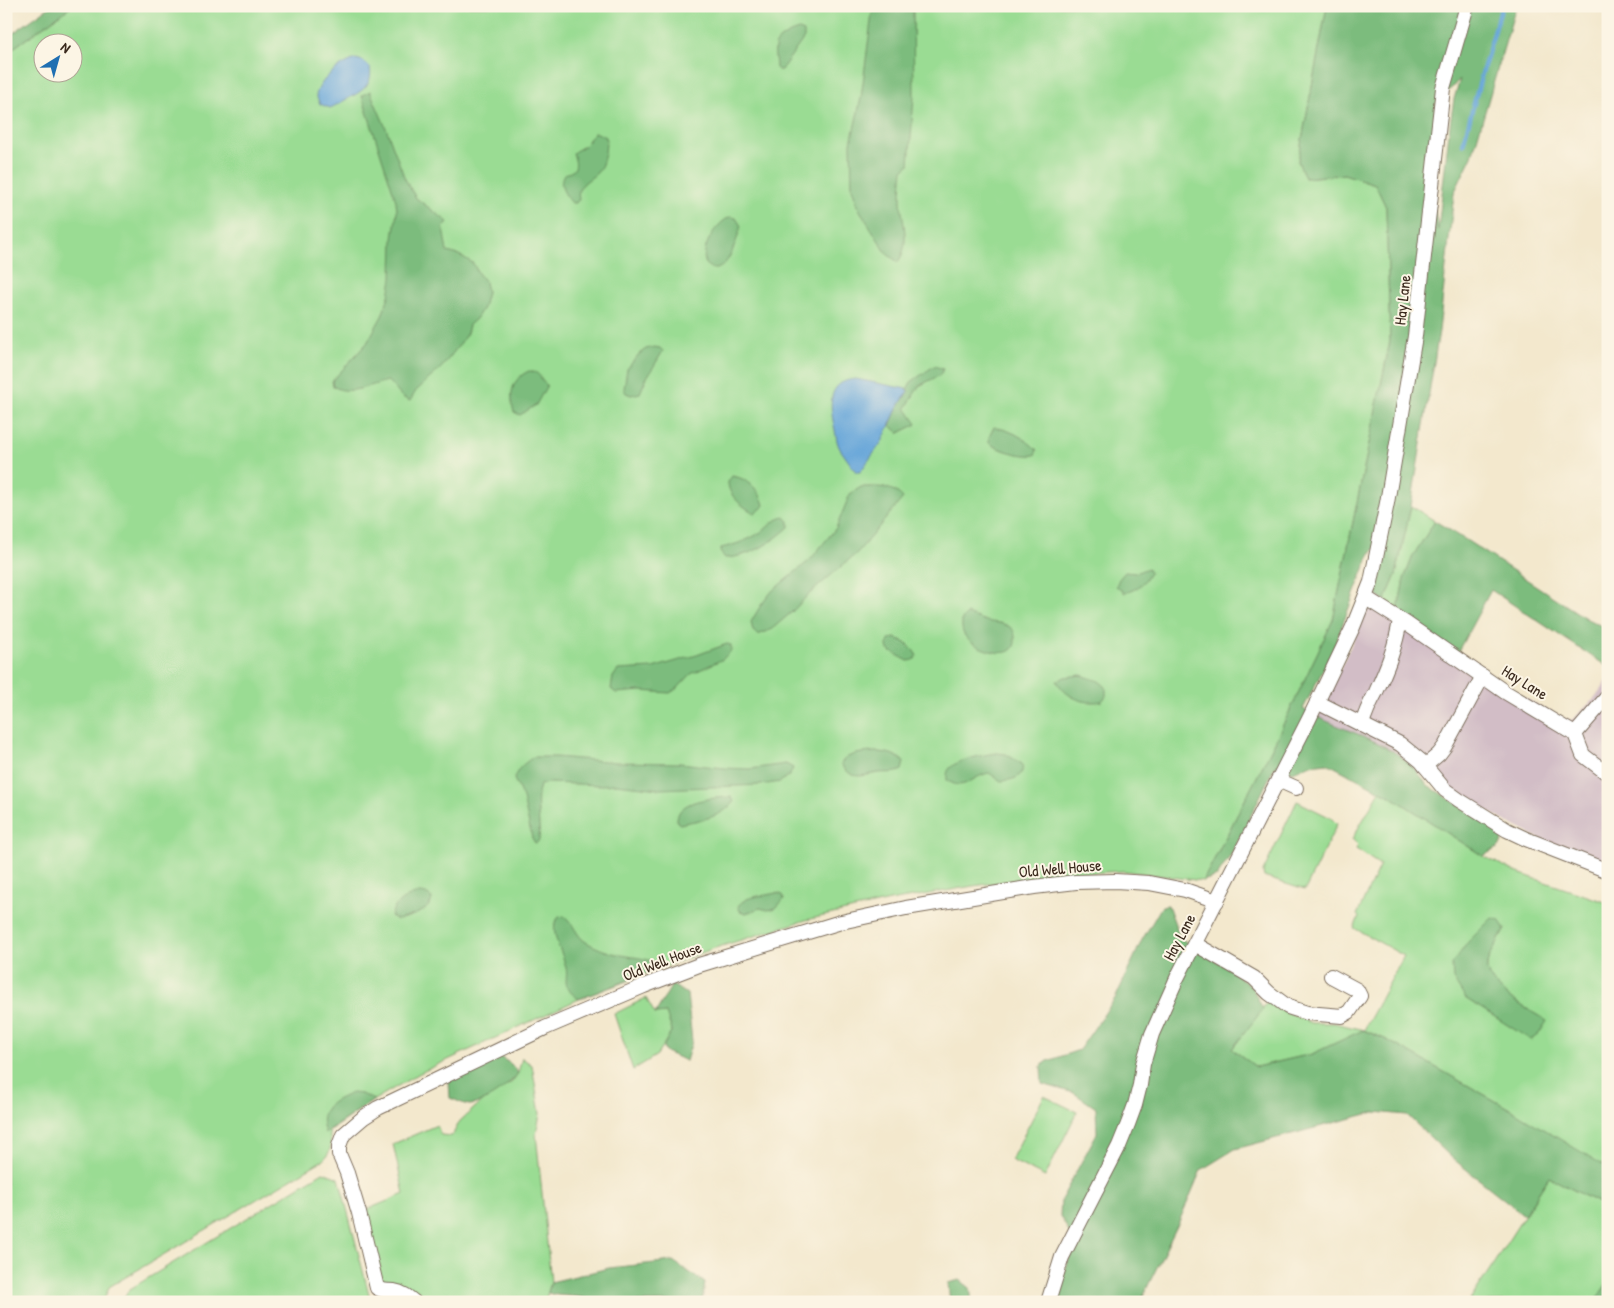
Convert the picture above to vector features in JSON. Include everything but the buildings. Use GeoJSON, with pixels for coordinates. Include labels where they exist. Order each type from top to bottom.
{"type":"FeatureCollection","features":[{"type":"Feature","properties":{"kind":"street","name":"Hay Lane"},"geometry":{"type":"LineString","coordinates":[[1048,1302],[1062,1258],[1119,1146],[1128,1124],[1135,1105],[1143,1064],[1152,1034],[1177,978],[1317,702],[1366,598],[1388,503],[1415,336],[1443,88],[1467,6]]}},
{"type":"Feature","properties":{"kind":"street","name":"Hay Lane"},"geometry":{"type":"LineString","coordinates":[[1366,598],[1505,692],[1575,734]]}},
{"type":"Feature","properties":{"kind":"street"},"geometry":{"type":"LineString","coordinates":[[1362,725],[1365,712],[1376,691],[1397,640],[1400,620]]}},
{"type":"Feature","properties":{"kind":"street"},"geometry":{"type":"LineString","coordinates":[[1425,766],[1445,746],[1483,676]]}},
{"type":"Feature","properties":{"kind":"street"},"geometry":{"type":"LineString","coordinates":[[1607,699],[1575,734],[1583,755],[1608,774]]}},
{"type":"Feature","properties":{"kind":"street"},"geometry":{"type":"LineString","coordinates":[[1317,702],[1400,744],[1425,766],[1445,790],[1507,830],[1608,871]]}},
{"type":"Feature","properties":{"kind":"street"},"geometry":{"type":"LineString","coordinates":[[1278,780],[1296,788]]}},
{"type":"Feature","properties":{"kind":"street","name":"Old Well House"},"geometry":{"type":"LineString","coordinates":[[414,1302],[406,1295],[395,1291],[383,1292],[377,1288],[359,1214],[347,1173],[339,1154],[339,1146],[343,1135],[364,1117],[416,1088],[545,1028],[644,986],[699,965],[841,922],[906,908],[1076,882],[1114,881],[1149,883],[1185,890],[1217,901]]}},
{"type":"Feature","properties":{"kind":"street"},"geometry":{"type":"LineString","coordinates":[[1195,944],[1254,978],[1269,993],[1288,1007],[1307,1013],[1342,1016],[1349,1012],[1360,996],[1357,990],[1331,976]]}},
{"type":"Feature","properties":{"kind":"shaded area"},"geometry":{"type":"Polygon","coordinates":[[[1375,594],[1515,693],[1566,720],[1573,719],[1592,701],[1608,680],[1608,867],[1554,846],[1503,820],[1387,754],[1317,718],[1375,594]]]}},
{"type":"Feature","properties":{"kind":"green space"},"geometry":{"type":"Polygon","coordinates":[[[51,6],[72,6],[36,32],[32,32],[32,35],[12,49],[6,63],[6,38],[51,6]]]}},
{"type":"Feature","properties":{"kind":"green space"},"geometry":{"type":"Polygon","coordinates":[[[72,6],[1327,6],[1298,161],[1305,178],[1344,174],[1375,184],[1386,207],[1390,341],[1333,620],[1273,746],[1203,881],[1124,871],[1054,875],[973,886],[890,901],[806,920],[712,949],[579,999],[420,1073],[374,1100],[329,1131],[330,1150],[323,1160],[109,1287],[103,1302],[6,1302],[6,63],[12,49],[32,35],[32,82],[82,82],[82,32],[36,32],[72,6]]]}},
{"type":"Feature","properties":{"kind":"green space"},"geometry":{"type":"Polygon","coordinates":[[[873,6],[913,6],[914,96],[909,165],[903,170],[901,188],[905,239],[898,262],[887,254],[859,209],[852,188],[851,143],[861,98],[873,6]]]}},
{"type":"Feature","properties":{"kind":"green space"},"geometry":{"type":"Polygon","coordinates":[[[1327,6],[1516,6],[1472,156],[1454,193],[1439,331],[1411,506],[1396,575],[1385,601],[1375,594],[1387,541],[1370,553],[1332,652],[1303,709],[1387,748],[1415,769],[1426,784],[1505,835],[1499,847],[1483,856],[1392,797],[1327,763],[1309,765],[1293,772],[1275,766],[1234,850],[1217,876],[1203,881],[1273,746],[1333,620],[1390,341],[1386,207],[1375,184],[1344,174],[1305,178],[1298,161],[1327,6]],[[1460,79],[1436,104],[1429,179],[1438,230],[1449,132],[1454,99],[1460,79]]]}},
{"type":"Feature","properties":{"kind":"green space"},"geometry":{"type":"Polygon","coordinates":[[[799,30],[804,32],[804,38],[781,70],[778,70],[776,68],[775,56],[776,45],[784,36],[799,30]]]}},
{"type":"Feature","properties":{"kind":"green space"},"geometry":{"type":"Polygon","coordinates":[[[370,91],[405,179],[416,198],[448,222],[443,228],[447,252],[459,255],[473,263],[485,282],[487,292],[483,308],[476,319],[469,325],[467,333],[460,344],[442,367],[416,391],[410,401],[402,397],[388,381],[360,389],[346,390],[333,386],[332,381],[367,343],[382,316],[389,296],[392,278],[393,239],[397,211],[396,201],[362,96],[370,91]]]}},
{"type":"Feature","properties":{"kind":"green space"},"geometry":{"type":"Polygon","coordinates":[[[595,132],[606,137],[603,161],[597,173],[582,185],[578,194],[579,199],[576,203],[572,203],[563,189],[562,178],[564,174],[572,171],[575,167],[573,153],[583,147],[595,132]]]}},
{"type":"Feature","properties":{"kind":"green space"},"geometry":{"type":"Polygon","coordinates":[[[730,217],[736,218],[741,226],[736,243],[727,261],[715,269],[705,264],[705,250],[714,230],[730,217]]]}},
{"type":"Feature","properties":{"kind":"green space"},"geometry":{"type":"Polygon","coordinates":[[[660,348],[663,351],[640,393],[631,395],[626,393],[624,389],[627,369],[639,354],[646,349],[660,348]]]}},
{"type":"Feature","properties":{"kind":"green space"},"geometry":{"type":"Polygon","coordinates":[[[934,366],[943,369],[940,375],[919,386],[906,408],[917,424],[899,433],[890,425],[908,391],[907,389],[911,382],[934,366]]]}},
{"type":"Feature","properties":{"kind":"green space"},"geometry":{"type":"Polygon","coordinates":[[[529,371],[536,373],[547,385],[536,405],[520,415],[514,412],[513,388],[518,378],[529,371]]]}},
{"type":"Feature","properties":{"kind":"green space"},"geometry":{"type":"Polygon","coordinates":[[[994,427],[1012,432],[1023,438],[1037,450],[1035,455],[1011,452],[989,443],[989,437],[994,427]]]}},
{"type":"Feature","properties":{"kind":"green space"},"geometry":{"type":"Polygon","coordinates":[[[732,476],[748,482],[760,494],[764,505],[761,509],[754,513],[736,500],[730,492],[728,482],[732,476]]]}},
{"type":"Feature","properties":{"kind":"green space"},"geometry":{"type":"Polygon","coordinates":[[[861,487],[889,489],[903,498],[858,552],[772,629],[758,635],[753,631],[751,622],[761,605],[772,591],[810,560],[836,528],[850,494],[861,487]]]}},
{"type":"Feature","properties":{"kind":"green space"},"geometry":{"type":"Polygon","coordinates":[[[1411,506],[1435,521],[1413,556],[1404,579],[1398,610],[1385,601],[1396,575],[1411,506]]]}},
{"type":"Feature","properties":{"kind":"green space"},"geometry":{"type":"Polygon","coordinates":[[[784,517],[789,521],[789,527],[760,548],[743,555],[725,558],[720,552],[721,548],[737,544],[752,537],[765,530],[773,522],[784,517]]]}},
{"type":"Feature","properties":{"kind":"green space"},"geometry":{"type":"Polygon","coordinates":[[[1435,521],[1587,619],[1608,629],[1608,667],[1491,590],[1457,653],[1398,610],[1404,579],[1413,556],[1435,521]]]}},
{"type":"Feature","properties":{"kind":"green space"},"geometry":{"type":"Polygon","coordinates":[[[1148,568],[1150,573],[1140,586],[1133,590],[1125,593],[1116,586],[1125,572],[1135,573],[1148,568]]]}},
{"type":"Feature","properties":{"kind":"green space"},"geometry":{"type":"Polygon","coordinates":[[[967,614],[1010,627],[1015,635],[1014,647],[1002,653],[994,652],[970,642],[964,635],[962,628],[962,619],[967,614]]]}},
{"type":"Feature","properties":{"kind":"green space"},"geometry":{"type":"Polygon","coordinates":[[[895,638],[905,642],[913,650],[917,656],[914,660],[908,661],[888,650],[887,645],[890,639],[895,638]]]}},
{"type":"Feature","properties":{"kind":"green space"},"geometry":{"type":"Polygon","coordinates":[[[727,644],[731,645],[731,651],[723,659],[691,674],[678,688],[670,693],[641,691],[616,693],[611,689],[613,677],[618,670],[653,668],[727,644]]]}},
{"type":"Feature","properties":{"kind":"green space"},"geometry":{"type":"Polygon","coordinates":[[[1081,675],[1099,681],[1106,687],[1106,696],[1102,701],[1088,702],[1076,699],[1060,687],[1057,681],[1065,677],[1081,675]]]}},
{"type":"Feature","properties":{"kind":"green space"},"geometry":{"type":"Polygon","coordinates":[[[873,752],[886,753],[897,757],[904,762],[902,770],[858,776],[849,773],[841,763],[851,755],[873,752]]]}},
{"type":"Feature","properties":{"kind":"green space"},"geometry":{"type":"Polygon","coordinates":[[[997,753],[1006,754],[1022,764],[1020,775],[1013,779],[1001,781],[989,773],[958,785],[947,780],[948,770],[958,762],[997,753]]]}},
{"type":"Feature","properties":{"kind":"green space"},"geometry":{"type":"Polygon","coordinates":[[[533,757],[617,762],[680,763],[750,769],[786,764],[793,768],[790,775],[780,782],[761,785],[660,789],[616,784],[548,783],[540,785],[538,792],[539,841],[535,843],[532,838],[523,798],[514,779],[519,769],[533,757]]]}},
{"type":"Feature","properties":{"kind":"green space"},"geometry":{"type":"Polygon","coordinates":[[[1380,791],[1483,856],[1518,873],[1608,903],[1608,1167],[1604,1167],[1508,1108],[1387,1040],[1364,1030],[1404,956],[1354,928],[1359,917],[1357,915],[1380,865],[1356,849],[1358,845],[1352,839],[1380,791]],[[1492,918],[1468,942],[1465,998],[1532,1040],[1546,1021],[1509,997],[1492,981],[1488,973],[1488,961],[1505,929],[1492,918]]]}},
{"type":"Feature","properties":{"kind":"green space"},"geometry":{"type":"Polygon","coordinates":[[[731,797],[734,801],[717,815],[680,824],[677,822],[678,814],[689,804],[706,799],[731,797]]]}},
{"type":"Feature","properties":{"kind":"green space"},"geometry":{"type":"Polygon","coordinates":[[[1297,801],[1331,818],[1337,824],[1305,890],[1264,877],[1263,872],[1297,801]]]}},
{"type":"Feature","properties":{"kind":"green space"},"geometry":{"type":"Polygon","coordinates":[[[420,893],[432,898],[428,907],[413,915],[397,920],[391,916],[392,911],[402,900],[420,893]]]}},
{"type":"Feature","properties":{"kind":"green space"},"geometry":{"type":"Polygon","coordinates":[[[776,893],[783,895],[784,899],[776,908],[768,910],[760,908],[746,913],[740,911],[738,906],[746,899],[776,893]]]}},
{"type":"Feature","properties":{"kind":"green space"},"geometry":{"type":"Polygon","coordinates":[[[1168,905],[1180,938],[1229,969],[1252,987],[1263,1009],[1232,1049],[1256,1067],[1312,1054],[1363,1030],[1387,1040],[1508,1108],[1603,1165],[1608,1164],[1608,1208],[1549,1177],[1524,1215],[1452,1158],[1407,1115],[1375,1112],[1235,1149],[1201,1170],[1178,1224],[1140,1302],[1054,1302],[1075,1242],[1060,1216],[1061,1200],[1097,1133],[1096,1108],[1074,1093],[1042,1084],[1041,1066],[1048,1061],[1079,1050],[1116,997],[1142,940],[1162,906],[1168,905]]]}},
{"type":"Feature","properties":{"kind":"green space"},"geometry":{"type":"Polygon","coordinates":[[[564,916],[577,933],[591,945],[611,953],[641,958],[663,967],[579,999],[571,993],[567,986],[565,962],[556,940],[555,922],[559,917],[564,916]]]}},
{"type":"Feature","properties":{"kind":"green space"},"geometry":{"type":"Polygon","coordinates":[[[1492,918],[1499,920],[1505,929],[1487,964],[1488,973],[1492,981],[1509,997],[1547,1021],[1539,1034],[1531,1040],[1465,998],[1453,979],[1452,964],[1468,942],[1492,918]]]}},
{"type":"Feature","properties":{"kind":"green space"},"geometry":{"type":"Polygon","coordinates":[[[672,985],[687,994],[692,1041],[686,1061],[666,1052],[663,1047],[672,1030],[666,1013],[655,1014],[672,985]]]}},
{"type":"Feature","properties":{"kind":"green space"},"geometry":{"type":"Polygon","coordinates":[[[646,998],[655,1014],[666,1013],[672,1031],[657,1055],[633,1070],[614,1014],[646,998]]]}},
{"type":"Feature","properties":{"kind":"green space"},"geometry":{"type":"Polygon","coordinates":[[[1268,1001],[1284,1011],[1312,1023],[1334,1023],[1364,1030],[1312,1054],[1256,1067],[1232,1049],[1268,1001]]]}},
{"type":"Feature","properties":{"kind":"green space"},"geometry":{"type":"Polygon","coordinates":[[[500,1057],[511,1064],[518,1073],[503,1088],[482,1102],[475,1104],[469,1105],[450,1098],[449,1081],[463,1071],[500,1057]]]}},
{"type":"Feature","properties":{"kind":"green space"},"geometry":{"type":"Polygon","coordinates":[[[522,1058],[532,1065],[540,1114],[536,1134],[551,1282],[545,1302],[420,1302],[376,1283],[359,1213],[404,1194],[393,1144],[437,1125],[441,1135],[452,1136],[460,1121],[479,1104],[512,1082],[518,1073],[522,1058]]]}},
{"type":"Feature","properties":{"kind":"green space"},"geometry":{"type":"Polygon","coordinates":[[[352,1093],[361,1094],[374,1100],[325,1133],[323,1125],[324,1112],[332,1103],[352,1093]]]}},
{"type":"Feature","properties":{"kind":"green space"},"geometry":{"type":"Polygon","coordinates":[[[1044,1096],[1077,1112],[1045,1177],[1011,1160],[1044,1096]]]}},
{"type":"Feature","properties":{"kind":"green space"},"geometry":{"type":"Polygon","coordinates":[[[323,1172],[339,1178],[371,1302],[120,1302],[130,1289],[323,1172]]]}},
{"type":"Feature","properties":{"kind":"green space"},"geometry":{"type":"Polygon","coordinates":[[[1549,1177],[1608,1208],[1608,1282],[1595,1302],[1469,1302],[1549,1177]]]}},
{"type":"Feature","properties":{"kind":"green space"},"geometry":{"type":"Polygon","coordinates":[[[673,1261],[705,1283],[702,1302],[592,1302],[587,1299],[548,1293],[551,1282],[609,1268],[673,1261]]]}},
{"type":"Feature","properties":{"kind":"green space"},"geometry":{"type":"Polygon","coordinates":[[[960,1280],[970,1288],[972,1302],[950,1302],[948,1283],[960,1280]]]}},
{"type":"Feature","properties":{"kind":"green space"},"geometry":{"type":"Polygon","coordinates":[[[1608,1282],[1608,1302],[1595,1302],[1595,1301],[1608,1282]]]}},
{"type":"Feature","properties":{"kind":"water"},"geometry":{"type":"Polygon","coordinates":[[[356,59],[363,61],[370,67],[371,74],[368,84],[355,95],[330,108],[320,104],[316,95],[322,83],[332,72],[356,59]]]}},
{"type":"Feature","properties":{"kind":"water"},"geometry":{"type":"Polygon","coordinates":[[[856,379],[907,389],[908,391],[897,409],[882,442],[860,472],[856,472],[839,447],[831,405],[834,390],[846,381],[856,379]]]}},
{"type":"Feature","properties":{"kind":"waterway"},"geometry":{"type":"LineString","coordinates":[[1463,144],[1502,6]]}}]}
